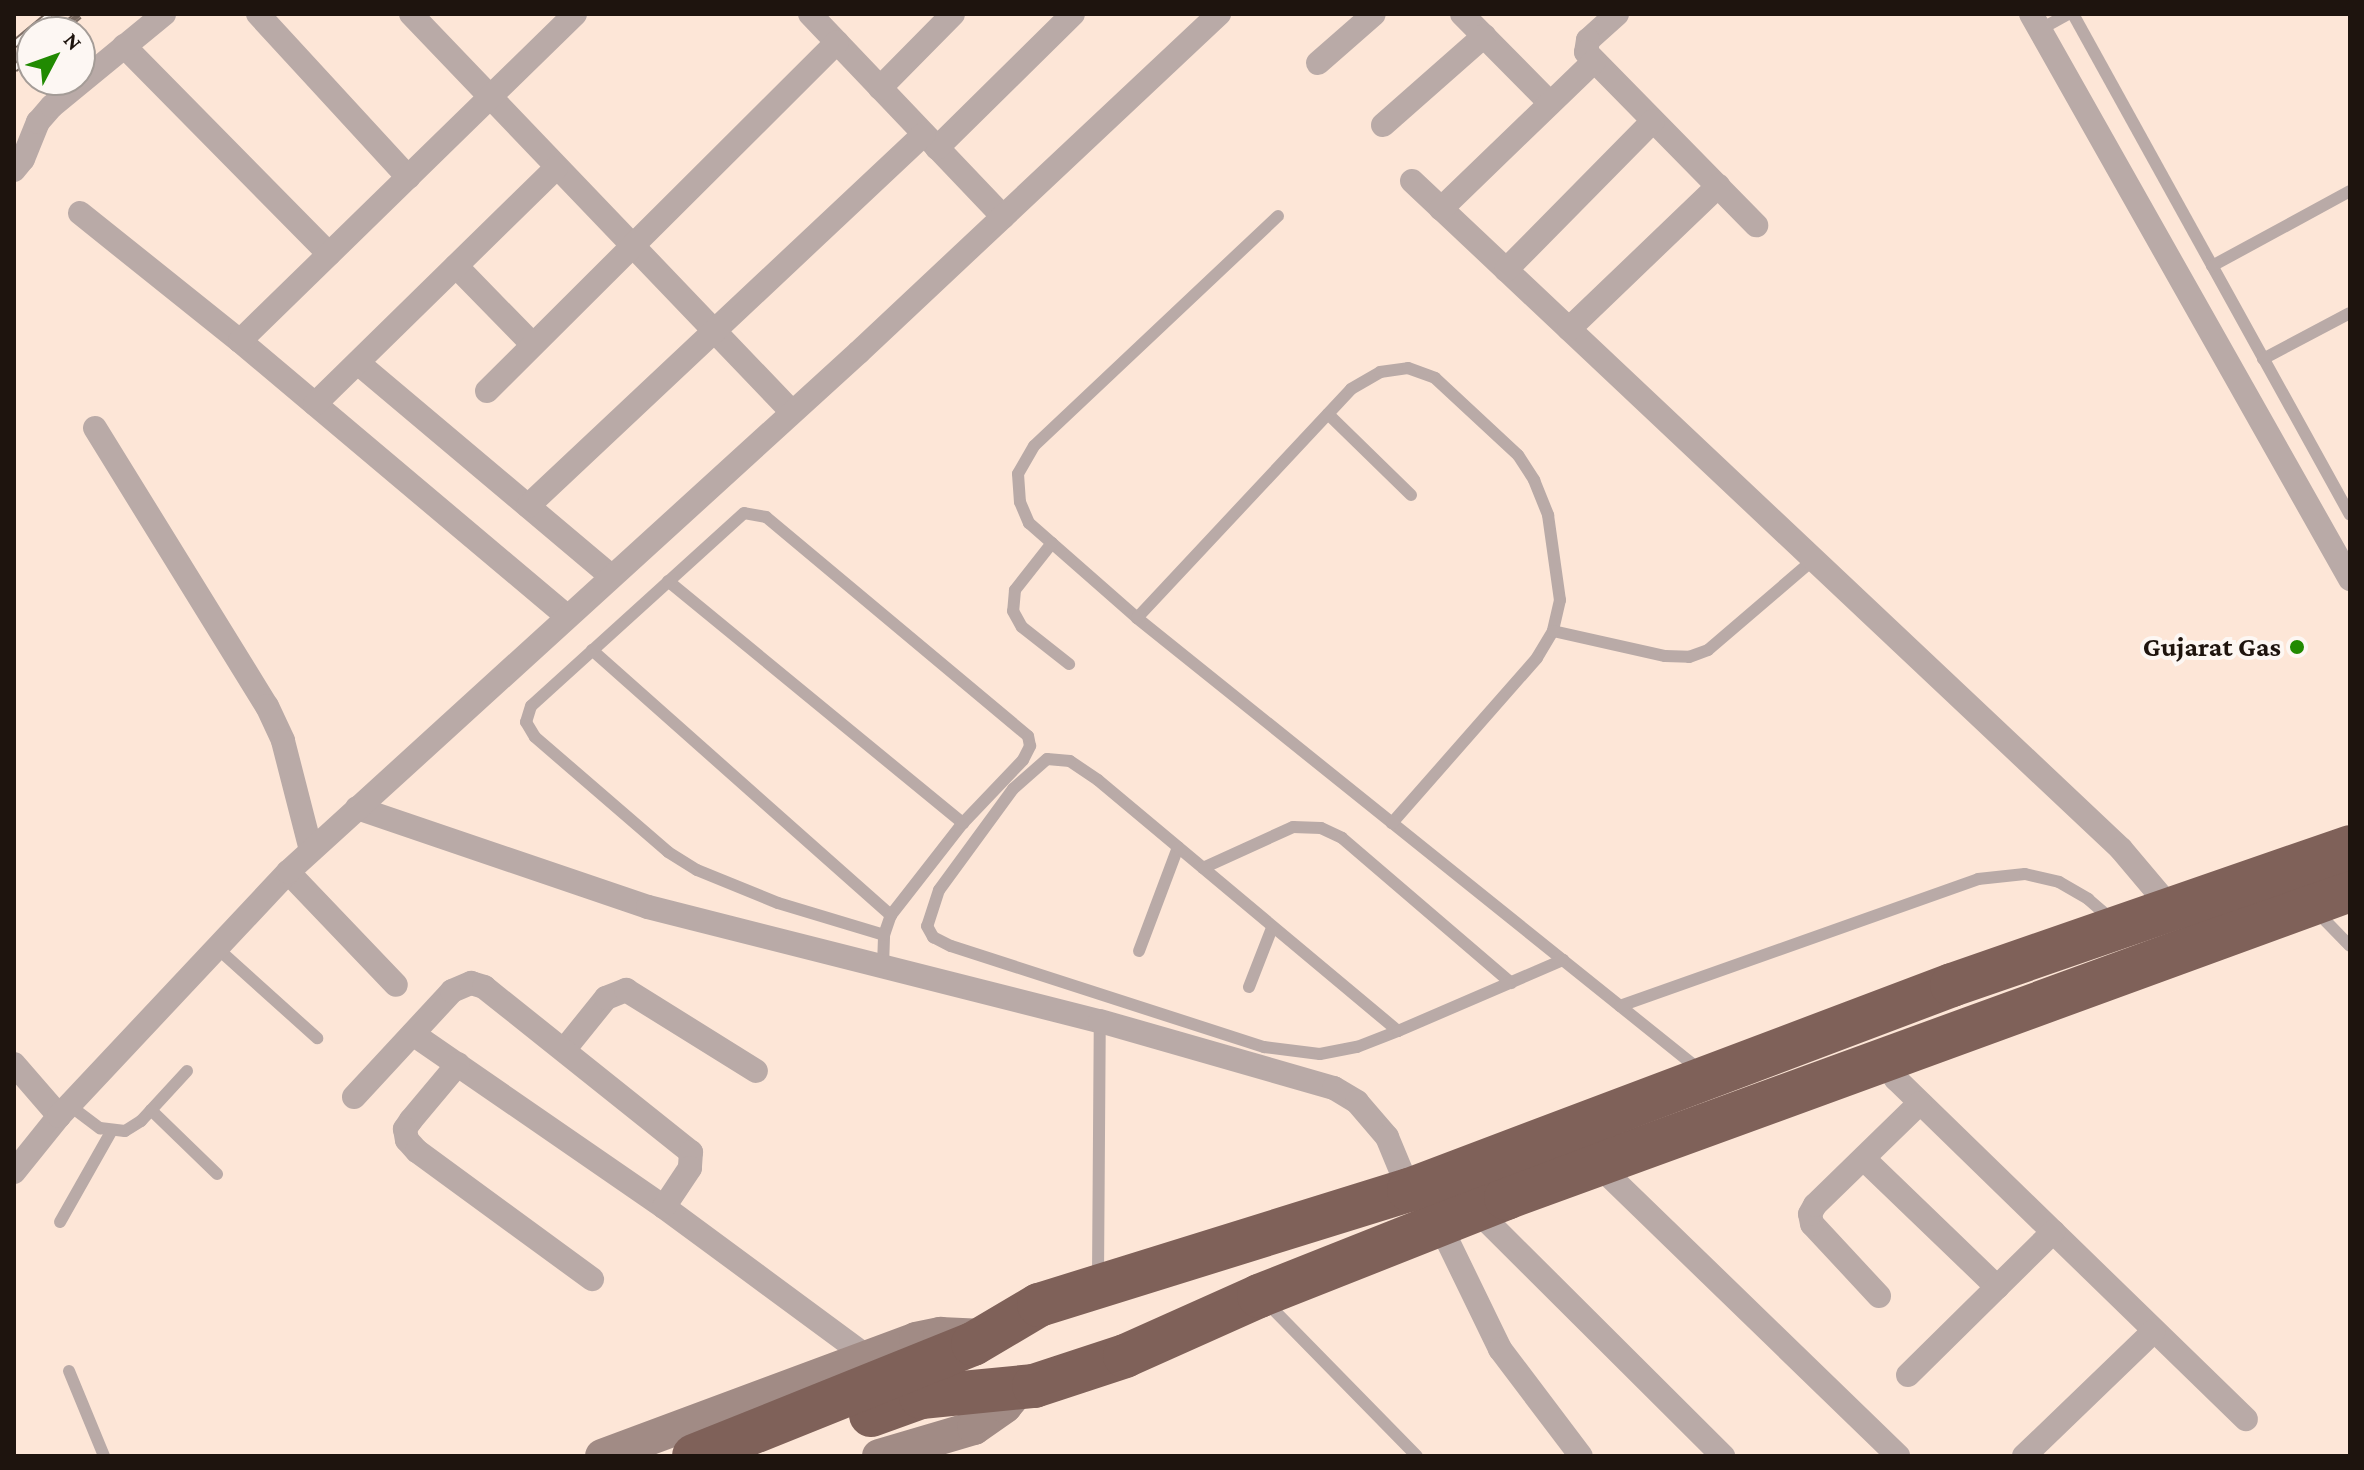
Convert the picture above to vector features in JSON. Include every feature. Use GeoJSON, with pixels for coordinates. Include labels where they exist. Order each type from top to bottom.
{"type":"FeatureCollection","features":[{"type":"Feature","properties":{"kind":"highway"},"geometry":{"type":"LineString","coordinates":[[919,1382],[1020,1388],[1125,1356],[1259,1296],[1598,1165],[1864,1019],[2350,847]]}},
{"type":"Feature","properties":{"kind":"highway"},"geometry":{"type":"LineString","coordinates":[[723,1453],[919,1382],[1039,1305],[1731,1093],[1881,1061],[2330,897]]}},
{"type":"Feature","properties":{"kind":"street"},"geometry":{"type":"LineString","coordinates":[[14,170],[23,159],[38,122],[164,14]]}},
{"type":"Feature","properties":{"kind":"street"},"geometry":{"type":"LineString","coordinates":[[258,14],[408,177]]}},
{"type":"Feature","properties":{"kind":"street"},"geometry":{"type":"LineString","coordinates":[[411,14],[792,412]]}},
{"type":"Feature","properties":{"kind":"street"},"geometry":{"type":"LineString","coordinates":[[880,88],[953,14]]}},
{"type":"Feature","properties":{"kind":"street"},"geometry":{"type":"LineString","coordinates":[[528,506],[715,332],[1073,14]]}},
{"type":"Feature","properties":{"kind":"street"},"geometry":{"type":"LineString","coordinates":[[14,1172],[64,1110],[288,872],[792,412],[1219,14]]}},
{"type":"Feature","properties":{"kind":"street"},"geometry":{"type":"LineString","coordinates":[[1318,63],[1374,14]]}},
{"type":"Feature","properties":{"kind":"street"},"geometry":{"type":"LineString","coordinates":[[1462,14],[1550,103]]}},
{"type":"Feature","properties":{"kind":"street"},"geometry":{"type":"LineString","coordinates":[[1617,14],[1588,40],[1586,52],[1756,225]]}},
{"type":"Feature","properties":{"kind":"street"},"geometry":{"type":"LineString","coordinates":[[240,341],[489,98],[564,18]]}},
{"type":"Feature","properties":{"kind":"street"},"geometry":{"type":"LineString","coordinates":[[2036,22],[2350,579]]}},
{"type":"Feature","properties":{"kind":"street"},"geometry":{"type":"LineString","coordinates":[[487,391],[633,247],[824,24],[880,88],[1003,217]]}},
{"type":"Feature","properties":{"kind":"street"},"geometry":{"type":"LineString","coordinates":[[1383,125],[1484,36]]}},
{"type":"Feature","properties":{"kind":"street"},"geometry":{"type":"LineString","coordinates":[[124,46],[329,254]]}},
{"type":"Feature","properties":{"kind":"street"},"geometry":{"type":"LineString","coordinates":[[1441,209],[1594,61]]}},
{"type":"Feature","properties":{"kind":"street"},"geometry":{"type":"LineString","coordinates":[[1506,270],[1653,121]]}},
{"type":"Feature","properties":{"kind":"street"},"geometry":{"type":"LineString","coordinates":[[315,404],[556,168]]}},
{"type":"Feature","properties":{"kind":"street"},"geometry":{"type":"LineString","coordinates":[[1412,181],[2121,849],[2172,908],[2199,946]]}},
{"type":"Feature","properties":{"kind":"street"},"geometry":{"type":"LineString","coordinates":[[1569,329],[1718,186]]}},
{"type":"Feature","properties":{"kind":"street"},"geometry":{"type":"LineString","coordinates":[[80,213],[240,341],[566,616]]}},
{"type":"Feature","properties":{"kind":"street"},"geometry":{"type":"LineString","coordinates":[[456,266],[533,345]]}},
{"type":"Feature","properties":{"kind":"street"},"geometry":{"type":"LineString","coordinates":[[358,363],[611,576]]}},
{"type":"Feature","properties":{"kind":"street"},"geometry":{"type":"LineString","coordinates":[[95,428],[267,706],[283,741],[311,850]]}},
{"type":"Feature","properties":{"kind":"street"},"geometry":{"type":"LineString","coordinates":[[357,808],[648,907],[1100,1021],[1334,1088],[1357,1102],[1387,1137],[1416,1187],[1457,1217],[1723,1456]]}},
{"type":"Feature","properties":{"kind":"street"},"geometry":{"type":"LineString","coordinates":[[288,872],[396,985]]}},
{"type":"Feature","properties":{"kind":"street"},"geometry":{"type":"LineString","coordinates":[[354,1097],[452,991],[471,983],[484,987],[691,1152],[690,1168],[664,1207]]}},
{"type":"Feature","properties":{"kind":"street"},"geometry":{"type":"LineString","coordinates":[[564,1050],[606,998],[626,990],[756,1071]]}},
{"type":"Feature","properties":{"kind":"street"},"geometry":{"type":"LineString","coordinates":[[1864,1019],[1881,1061],[1920,1103],[2246,1419]]}},
{"type":"Feature","properties":{"kind":"street"},"geometry":{"type":"LineString","coordinates":[[413,1034],[664,1207],[869,1358]]}},
{"type":"Feature","properties":{"kind":"street"},"geometry":{"type":"LineString","coordinates":[[14,1064],[64,1110]]}},
{"type":"Feature","properties":{"kind":"street"},"geometry":{"type":"LineString","coordinates":[[458,1064],[411,1120],[405,1129],[407,1140],[417,1151],[592,1279]]}},
{"type":"Feature","properties":{"kind":"street"},"geometry":{"type":"LineString","coordinates":[[1879,1296],[1812,1224],[1810,1214],[1920,1103]]}},
{"type":"Feature","properties":{"kind":"street"},"geometry":{"type":"LineString","coordinates":[[1864,1159],[1997,1287]]}},
{"type":"Feature","properties":{"kind":"street"},"geometry":{"type":"LineString","coordinates":[[1598,1165],[1898,1456]]}},
{"type":"Feature","properties":{"kind":"street"},"geometry":{"type":"LineString","coordinates":[[1457,1217],[1500,1349],[1581,1456]]}},
{"type":"Feature","properties":{"kind":"street"},"geometry":{"type":"LineString","coordinates":[[1908,1375],[2053,1232]]}},
{"type":"Feature","properties":{"kind":"street"},"geometry":{"type":"LineString","coordinates":[[2024,1456],[2154,1331]]}},
{"type":"Feature","properties":{"kind":"street"},"geometry":{"type":"LineString","coordinates":[[602,1456],[940,1334],[985,1337]]}},
{"type":"Feature","properties":{"kind":"street"},"geometry":{"type":"LineString","coordinates":[[879,1456],[974,1428],[991,1418],[1020,1388]]}},
{"type":"Feature","properties":{"kind":"lane"},"geometry":{"type":"LineString","coordinates":[[2036,22],[2070,14],[2350,515]]}},
{"type":"Feature","properties":{"kind":"lane"},"geometry":{"type":"LineString","coordinates":[[2212,266],[2350,191]]}},
{"type":"Feature","properties":{"kind":"lane"},"geometry":{"type":"LineString","coordinates":[[1278,216],[1034,446],[1018,474],[1020,502],[1029,523],[1137,618],[1731,1093]]}},
{"type":"Feature","properties":{"kind":"lane"},"geometry":{"type":"LineString","coordinates":[[2263,359],[2350,313]]}},
{"type":"Feature","properties":{"kind":"lane"},"geometry":{"type":"LineString","coordinates":[[1137,618],[1351,389],[1380,372],[1408,368],[1435,378],[1518,455],[1534,480],[1548,515],[1560,600],[1553,631],[1537,658],[1392,823]]}},
{"type":"Feature","properties":{"kind":"lane"},"geometry":{"type":"LineString","coordinates":[[1328,414],[1411,495]]}},
{"type":"Feature","properties":{"kind":"lane"},"geometry":{"type":"LineString","coordinates":[[2336,492],[2350,485]]}},
{"type":"Feature","properties":{"kind":"lane"},"geometry":{"type":"LineString","coordinates":[[883,966],[884,935],[891,915],[963,823],[1023,760],[1030,746],[1028,736],[766,517],[744,513],[531,706],[526,722],[535,737],[668,852],[697,870],[778,903],[884,935]]}},
{"type":"Feature","properties":{"kind":"lane"},"geometry":{"type":"LineString","coordinates":[[1052,543],[1015,590],[1013,611],[1022,627],[1069,664]]}},
{"type":"Feature","properties":{"kind":"lane"},"geometry":{"type":"LineString","coordinates":[[1553,631],[1665,656],[1689,657],[1708,650],[1814,559]]}},
{"type":"Feature","properties":{"kind":"lane"},"geometry":{"type":"LineString","coordinates":[[668,581],[963,823]]}},
{"type":"Feature","properties":{"kind":"lane"},"geometry":{"type":"LineString","coordinates":[[592,650],[891,915]]}},
{"type":"Feature","properties":{"kind":"lane"},"geometry":{"type":"LineString","coordinates":[[1398,1031],[1070,761],[1047,759],[1013,789],[939,890],[927,926],[933,937],[951,946],[1264,1047],[1320,1054],[1357,1047],[1398,1031],[1563,960]]}},
{"type":"Feature","properties":{"kind":"lane"},"geometry":{"type":"LineString","coordinates":[[1203,868],[1293,827],[1321,828],[1342,838],[1511,983]]}},
{"type":"Feature","properties":{"kind":"lane"},"geometry":{"type":"LineString","coordinates":[[1139,951],[1178,847]]}},
{"type":"Feature","properties":{"kind":"lane"},"geometry":{"type":"LineString","coordinates":[[1620,1006],[1978,879],[2025,874],[2059,882],[2088,899],[2119,927]]}},
{"type":"Feature","properties":{"kind":"lane"},"geometry":{"type":"LineString","coordinates":[[2330,897],[2350,946]]}},
{"type":"Feature","properties":{"kind":"lane"},"geometry":{"type":"LineString","coordinates":[[1249,987],[1272,928]]}},
{"type":"Feature","properties":{"kind":"lane"},"geometry":{"type":"LineString","coordinates":[[217,948],[317,1038]]}},
{"type":"Feature","properties":{"kind":"lane"},"geometry":{"type":"LineString","coordinates":[[1098,1287],[1100,1021]]}},
{"type":"Feature","properties":{"kind":"lane"},"geometry":{"type":"LineString","coordinates":[[64,1110],[111,1132],[125,1131],[151,1110],[187,1071]]}},
{"type":"Feature","properties":{"kind":"lane"},"geometry":{"type":"LineString","coordinates":[[151,1110],[217,1174]]}},
{"type":"Feature","properties":{"kind":"lane"},"geometry":{"type":"LineString","coordinates":[[60,1222],[111,1132]]}},
{"type":"Feature","properties":{"kind":"lane"},"geometry":{"type":"LineString","coordinates":[[1259,1296],[1417,1456]]}},
{"type":"Feature","properties":{"kind":"lane"},"geometry":{"type":"LineString","coordinates":[[69,1371],[104,1456]]}},
{"type":"Feature","properties":{"kind":"railway"},"geometry":{"type":"LineString","coordinates":[[14,44],[50,14]]}},
{"type":"Feature","properties":{"kind":"place","name":"Gujarat Gas"},"geometry":{"type":"Point","coordinates":[2297,647]}}]}
